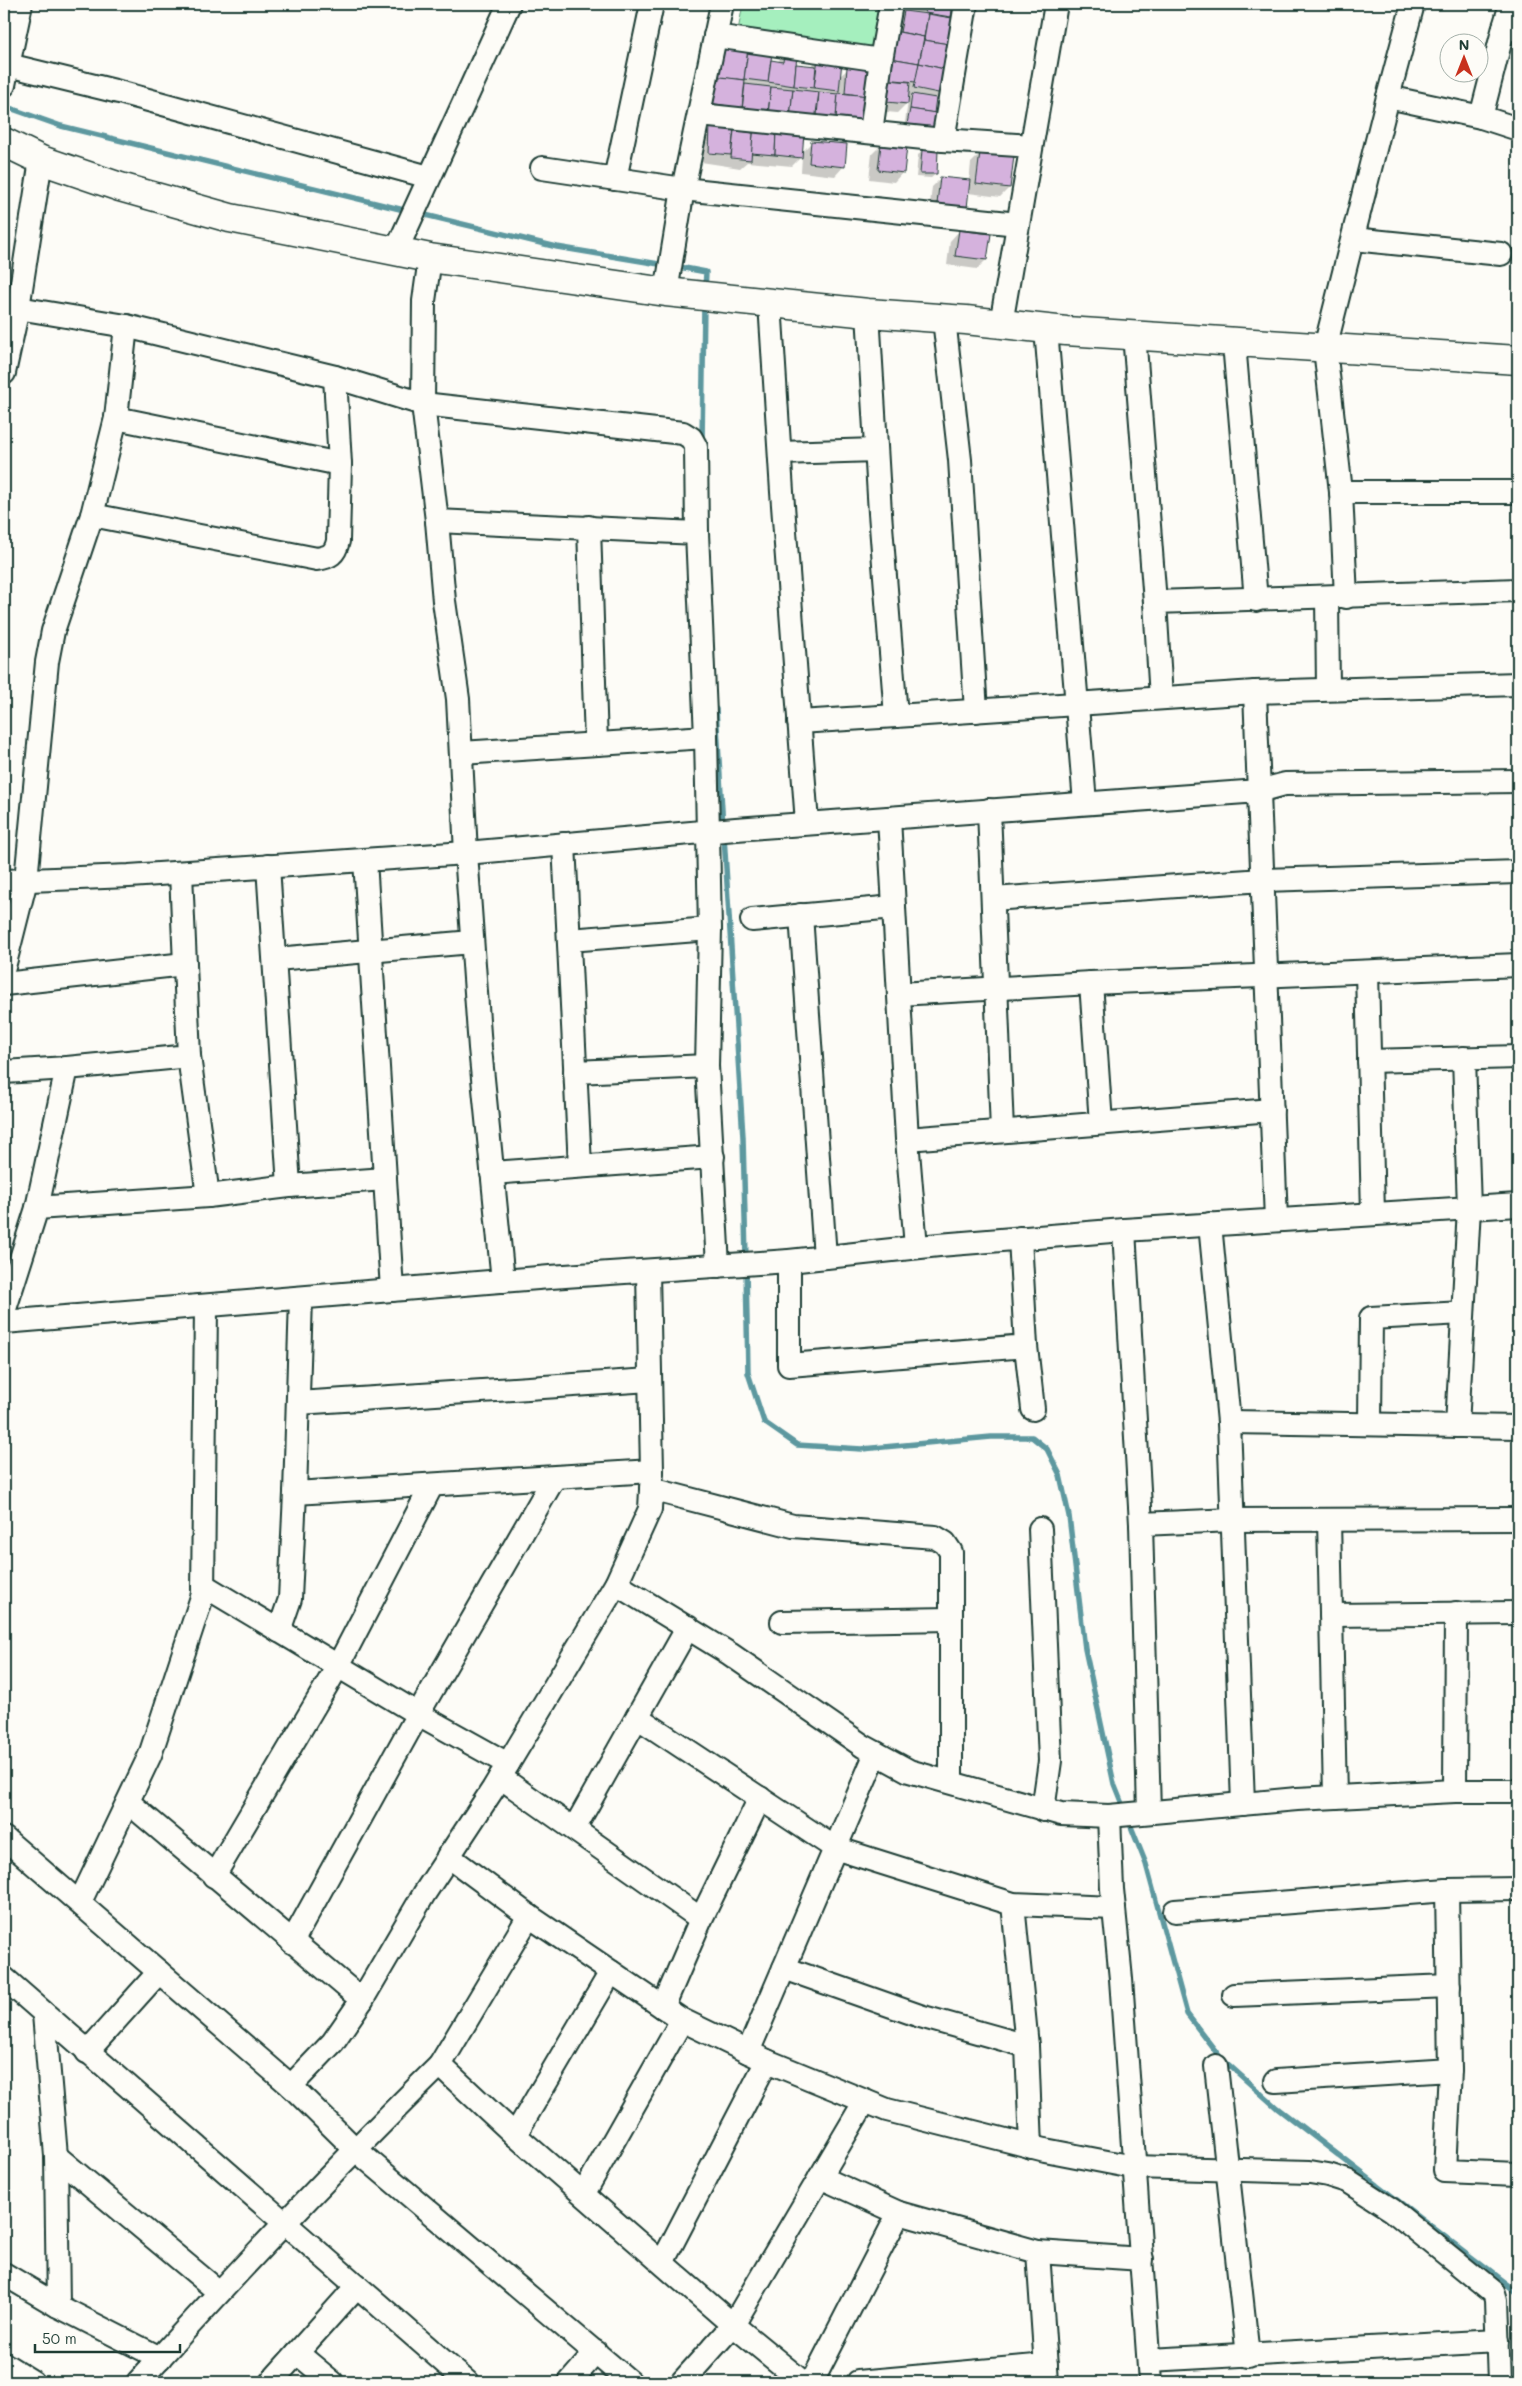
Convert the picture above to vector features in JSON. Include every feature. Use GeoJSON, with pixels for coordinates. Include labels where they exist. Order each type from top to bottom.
{"type":"FeatureCollection","features":[{"type":"Feature","properties":{"kind":"street"},"geometry":{"type":"LineString","coordinates":[[21,4],[6,75],[119,92],[429,177]]}},
{"type":"Feature","properties":{"kind":"street"},"geometry":{"type":"LineString","coordinates":[[396,251],[509,4]]}},
{"type":"Feature","properties":{"kind":"street"},"geometry":{"type":"LineString","coordinates":[[615,178],[652,4]]}},
{"type":"Feature","properties":{"kind":"street"},"geometry":{"type":"LineString","coordinates":[[669,274],[683,189],[722,4]]}},
{"type":"Feature","properties":{"kind":"street"},"geometry":{"type":"LineString","coordinates":[[871,132],[890,4]]}},
{"type":"Feature","properties":{"kind":"street"},"geometry":{"type":"LineString","coordinates":[[943,140],[966,4]]}},
{"type":"Feature","properties":{"kind":"street"},"geometry":{"type":"LineString","coordinates":[[1001,324],[1056,4]]}},
{"type":"Feature","properties":{"kind":"street"},"geometry":{"type":"LineString","coordinates":[[1328,689],[1336,597],[1341,492],[1325,348],[1413,4]]}},
{"type":"Feature","properties":{"kind":"street"},"geometry":{"type":"LineString","coordinates":[[1481,117],[1511,29],[1511,4]]}},
{"type":"Feature","properties":{"kind":"street"},"geometry":{"type":"LineString","coordinates":[[715,36],[881,60]]}},
{"type":"Feature","properties":{"kind":"street"},"geometry":{"type":"LineString","coordinates":[[1388,97],[1481,117],[1518,128]]}},
{"type":"Feature","properties":{"kind":"street"},"geometry":{"type":"LineString","coordinates":[[700,115],[943,140],[1031,146]]}},
{"type":"Feature","properties":{"kind":"street"},"geometry":{"type":"LineString","coordinates":[[4,142],[41,160],[177,204],[274,228],[430,258],[669,274],[704,296],[868,313],[944,318],[1046,329],[1518,360]]}},
{"type":"Feature","properties":{"kind":"street"},"geometry":{"type":"LineString","coordinates":[[4,373],[18,308],[41,160]]}},
{"type":"Feature","properties":{"kind":"street"},"geometry":{"type":"LineString","coordinates":[[542,168],[683,189],[1018,224]]}},
{"type":"Feature","properties":{"kind":"street"},"geometry":{"type":"LineString","coordinates":[[1353,239],[1501,254]]}},
{"type":"Feature","properties":{"kind":"street"},"geometry":{"type":"LineString","coordinates":[[430,258],[424,301],[423,404],[437,521],[444,601],[458,699],[472,942],[503,1281]]}},
{"type":"Feature","properties":{"kind":"street"},"geometry":{"type":"LineString","coordinates":[[770,303],[807,824]]}},
{"type":"Feature","properties":{"kind":"street"},"geometry":{"type":"LineString","coordinates":[[18,308],[126,326],[335,377],[423,404],[683,433],[691,438],[696,447],[697,533],[706,737],[719,830],[710,929],[707,1066],[713,1157],[737,1265]]}},
{"type":"Feature","properties":{"kind":"street"},"geometry":{"type":"LineString","coordinates":[[868,313],[876,450],[896,716]]}},
{"type":"Feature","properties":{"kind":"street"},"geometry":{"type":"LineString","coordinates":[[944,318],[960,460],[976,711]]}},
{"type":"Feature","properties":{"kind":"street"},"geometry":{"type":"LineString","coordinates":[[4,967],[26,880],[47,662],[55,623],[92,515],[116,418],[126,326]]}},
{"type":"Feature","properties":{"kind":"street"},"geometry":{"type":"LineString","coordinates":[[1046,329],[1085,803]]}},
{"type":"Feature","properties":{"kind":"street"},"geometry":{"type":"LineString","coordinates":[[1134,334],[1161,698]]}},
{"type":"Feature","properties":{"kind":"street"},"geometry":{"type":"LineString","coordinates":[[1234,342],[1256,600]]}},
{"type":"Feature","properties":{"kind":"street"},"geometry":{"type":"LineString","coordinates":[[92,515],[317,559],[328,558],[336,551],[338,541],[340,464],[335,377]]}},
{"type":"Feature","properties":{"kind":"street"},"geometry":{"type":"LineString","coordinates":[[116,418],[340,464]]}},
{"type":"Feature","properties":{"kind":"street"},"geometry":{"type":"LineString","coordinates":[[780,453],[876,450]]}},
{"type":"Feature","properties":{"kind":"street"},"geometry":{"type":"LineString","coordinates":[[1341,492],[1518,492]]}},
{"type":"Feature","properties":{"kind":"street"},"geometry":{"type":"LineString","coordinates":[[437,521],[697,533]]}},
{"type":"Feature","properties":{"kind":"street"},"geometry":{"type":"LineString","coordinates":[[589,527],[596,744]]}},
{"type":"Feature","properties":{"kind":"street"},"geometry":{"type":"LineString","coordinates":[[1155,602],[1518,590]]}},
{"type":"Feature","properties":{"kind":"street"},"geometry":{"type":"LineString","coordinates":[[800,722],[1255,692],[1518,684]]}},
{"type":"Feature","properties":{"kind":"street"},"geometry":{"type":"LineString","coordinates":[[1255,692],[1268,975],[1276,1220]]}},
{"type":"Feature","properties":{"kind":"street"},"geometry":{"type":"LineString","coordinates":[[461,753],[706,737]]}},
{"type":"Feature","properties":{"kind":"street"},"geometry":{"type":"LineString","coordinates":[[4,881],[181,872],[466,853],[719,830],[1259,791],[1285,784],[1518,781]]}},
{"type":"Feature","properties":{"kind":"street"},"geometry":{"type":"LineString","coordinates":[[989,810],[1002,1131]]}},
{"type":"Feature","properties":{"kind":"street"},"geometry":{"type":"LineString","coordinates":[[889,818],[907,1139],[916,1247]]}},
{"type":"Feature","properties":{"kind":"street"},"geometry":{"type":"LineString","coordinates":[[564,844],[580,1166]]}},
{"type":"Feature","properties":{"kind":"street"},"geometry":{"type":"LineString","coordinates":[[365,860],[392,1290]]}},
{"type":"Feature","properties":{"kind":"street"},"geometry":{"type":"LineString","coordinates":[[268,866],[276,959],[289,1186]]}},
{"type":"Feature","properties":{"kind":"street"},"geometry":{"type":"LineString","coordinates":[[181,872],[189,1056],[208,1196]]}},
{"type":"Feature","properties":{"kind":"street"},"geometry":{"type":"LineString","coordinates":[[993,899],[1263,880],[1518,872]]}},
{"type":"Feature","properties":{"kind":"street"},"geometry":{"type":"LineString","coordinates":[[752,920],[894,907]]}},
{"type":"Feature","properties":{"kind":"street"},"geometry":{"type":"LineString","coordinates":[[801,916],[825,1257]]}},
{"type":"Feature","properties":{"kind":"street"},"geometry":{"type":"LineString","coordinates":[[568,940],[710,929]]}},
{"type":"Feature","properties":{"kind":"street"},"geometry":{"type":"LineString","coordinates":[[276,959],[472,942]]}},
{"type":"Feature","properties":{"kind":"street"},"geometry":{"type":"LineString","coordinates":[[4,984],[185,964]]}},
{"type":"Feature","properties":{"kind":"street"},"geometry":{"type":"LineString","coordinates":[[899,994],[1091,983],[1518,966]]}},
{"type":"Feature","properties":{"kind":"street"},"geometry":{"type":"LineString","coordinates":[[1367,972],[1373,1214]]}},
{"type":"Feature","properties":{"kind":"street"},"geometry":{"type":"LineString","coordinates":[[1091,983],[1101,1123]]}},
{"type":"Feature","properties":{"kind":"street"},"geometry":{"type":"LineString","coordinates":[[4,1072],[189,1056]]}},
{"type":"Feature","properties":{"kind":"street"},"geometry":{"type":"LineString","coordinates":[[1369,1061],[1518,1057]]}},
{"type":"Feature","properties":{"kind":"street"},"geometry":{"type":"LineString","coordinates":[[1457,1426],[1469,1208],[1464,1058]]}},
{"type":"Feature","properties":{"kind":"street"},"geometry":{"type":"LineString","coordinates":[[575,1072],[707,1066]]}},
{"type":"Feature","properties":{"kind":"street"},"geometry":{"type":"LineString","coordinates":[[4,1312],[37,1208],[67,1068]]}},
{"type":"Feature","properties":{"kind":"street"},"geometry":{"type":"LineString","coordinates":[[907,1139],[1272,1110]]}},
{"type":"Feature","properties":{"kind":"street"},"geometry":{"type":"LineString","coordinates":[[492,1173],[713,1157]]}},
{"type":"Feature","properties":{"kind":"street"},"geometry":{"type":"LineString","coordinates":[[37,1208],[208,1196],[289,1186],[386,1179]]}},
{"type":"Feature","properties":{"kind":"street"},"geometry":{"type":"LineString","coordinates":[[4,1322],[503,1281],[789,1262],[916,1247],[1020,1238],[1518,1205]]}},
{"type":"Feature","properties":{"kind":"street"},"geometry":{"type":"LineString","coordinates":[[1210,1224],[1229,1422],[1243,1804]]}},
{"type":"Feature","properties":{"kind":"street"},"geometry":{"type":"LineString","coordinates":[[1124,1230],[1141,1524],[1129,1814],[1114,1908],[1150,2371],[1248,2356],[1498,2341]]}},
{"type":"Feature","properties":{"kind":"street"},"geometry":{"type":"LineString","coordinates":[[1020,1238],[1026,1346],[1033,1408]]}},
{"type":"Feature","properties":{"kind":"street"},"geometry":{"type":"LineString","coordinates":[[789,1262],[789,1365],[1026,1346]]}},
{"type":"Feature","properties":{"kind":"street"},"geometry":{"type":"LineString","coordinates":[[291,2086],[333,2042],[362,2000],[448,1856],[504,1771],[616,1584],[650,1509],[648,1272]]}},
{"type":"Feature","properties":{"kind":"street"},"geometry":{"type":"LineString","coordinates":[[279,1631],[290,1598],[301,1298]]}},
{"type":"Feature","properties":{"kind":"street"},"geometry":{"type":"LineString","coordinates":[[80,1902],[150,1755],[203,1594],[206,1306]]}},
{"type":"Feature","properties":{"kind":"street"},"geometry":{"type":"LineString","coordinates":[[1370,1423],[1371,1318],[1463,1313]]}},
{"type":"Feature","properties":{"kind":"street"},"geometry":{"type":"LineString","coordinates":[[298,1403],[650,1380]]}},
{"type":"Feature","properties":{"kind":"street"},"geometry":{"type":"LineString","coordinates":[[1229,1422],[1518,1427]]}},
{"type":"Feature","properties":{"kind":"street"},"geometry":{"type":"LineString","coordinates":[[295,1494],[554,1478],[651,1480],[793,1526],[935,1537],[945,1543],[951,1552],[951,1782]]}},
{"type":"Feature","properties":{"kind":"street"},"geometry":{"type":"LineString","coordinates":[[292,1942],[418,1714],[554,1478]]}},
{"type":"Feature","properties":{"kind":"street"},"geometry":{"type":"LineString","coordinates":[[214,1876],[338,1666],[432,1485]]}},
{"type":"Feature","properties":{"kind":"street"},"geometry":{"type":"LineString","coordinates":[[1141,1524],[1233,1520],[1518,1520]]}},
{"type":"Feature","properties":{"kind":"street"},"geometry":{"type":"LineString","coordinates":[[1329,1520],[1335,1797]]}},
{"type":"Feature","properties":{"kind":"street"},"geometry":{"type":"LineString","coordinates":[[1040,1529],[1050,1761],[1043,1810]]}},
{"type":"Feature","properties":{"kind":"street"},"geometry":{"type":"LineString","coordinates":[[616,1584],[688,1627],[876,1753],[909,1771],[1043,1810],[1061,1814],[1129,1814],[1335,1797],[1455,1791],[1518,1791]]}},
{"type":"Feature","properties":{"kind":"street"},"geometry":{"type":"LineString","coordinates":[[203,1585],[418,1714],[504,1771],[574,1829],[701,1919]]}},
{"type":"Feature","properties":{"kind":"street"},"geometry":{"type":"LineString","coordinates":[[1455,1791],[1456,1613]]}},
{"type":"Feature","properties":{"kind":"street"},"geometry":{"type":"LineString","coordinates":[[1331,1615],[1518,1613]]}},
{"type":"Feature","properties":{"kind":"street"},"geometry":{"type":"LineString","coordinates":[[782,1622],[950,1619]]}},
{"type":"Feature","properties":{"kind":"street"},"geometry":{"type":"LineString","coordinates":[[574,1829],[688,1627]]}},
{"type":"Feature","properties":{"kind":"street"},"geometry":{"type":"LineString","coordinates":[[637,1717],[835,1848],[1013,1904],[1114,1908]]}},
{"type":"Feature","properties":{"kind":"street"},"geometry":{"type":"LineString","coordinates":[[662,2261],[757,2057],[784,1968],[876,1753]]}},
{"type":"Feature","properties":{"kind":"street"},"geometry":{"type":"LineString","coordinates":[[662,2007],[701,1919],[760,1798]]}},
{"type":"Feature","properties":{"kind":"street"},"geometry":{"type":"LineString","coordinates":[[128,1802],[362,2000]]}},
{"type":"Feature","properties":{"kind":"street"},"geometry":{"type":"LineString","coordinates":[[4,1838],[291,2086],[355,2149],[630,2382]]}},
{"type":"Feature","properties":{"kind":"street"},"geometry":{"type":"LineString","coordinates":[[448,1856],[529,1916],[682,2020],[757,2057],[887,2110],[1031,2147],[1133,2167],[1310,2172],[1347,2181],[1392,2210],[1489,2287],[1496,2300],[1499,2382]]}},
{"type":"Feature","properties":{"kind":"street"},"geometry":{"type":"LineString","coordinates":[[1175,1911],[1447,1890],[1518,1889]]}},
{"type":"Feature","properties":{"kind":"street"},"geometry":{"type":"LineString","coordinates":[[1447,1890],[1450,2070],[1445,2172],[1518,2174]]}},
{"type":"Feature","properties":{"kind":"street"},"geometry":{"type":"LineString","coordinates":[[1013,1904],[1027,2046],[1031,2147]]}},
{"type":"Feature","properties":{"kind":"street"},"geometry":{"type":"LineString","coordinates":[[138,2382],[219,2292],[355,2149],[440,2065],[529,1916]]}},
{"type":"Feature","properties":{"kind":"street"},"geometry":{"type":"LineString","coordinates":[[784,1968],[920,2016],[1027,2046]]}},
{"type":"Feature","properties":{"kind":"street"},"geometry":{"type":"LineString","coordinates":[[87,2052],[158,1972]]}},
{"type":"Feature","properties":{"kind":"street"},"geometry":{"type":"LineString","coordinates":[[515,2135],[611,1972]]}},
{"type":"Feature","properties":{"kind":"street"},"geometry":{"type":"LineString","coordinates":[[4,1978],[357,2286],[459,2380]]}},
{"type":"Feature","properties":{"kind":"street"},"geometry":{"type":"LineString","coordinates":[[1234,1995],[1449,1986]]}},
{"type":"Feature","properties":{"kind":"street"},"geometry":{"type":"LineString","coordinates":[[44,2014],[56,2156],[58,2306]]}},
{"type":"Feature","properties":{"kind":"street"},"geometry":{"type":"LineString","coordinates":[[584,2193],[682,2020]]}},
{"type":"Feature","properties":{"kind":"street"},"geometry":{"type":"LineString","coordinates":[[440,2065],[515,2135],[734,2325],[799,2379],[806,2382]]}},
{"type":"Feature","properties":{"kind":"street"},"geometry":{"type":"LineString","coordinates":[[1216,2066],[1248,2356]]}},
{"type":"Feature","properties":{"kind":"street"},"geometry":{"type":"LineString","coordinates":[[1276,2081],[1450,2070]]}},
{"type":"Feature","properties":{"kind":"street"},"geometry":{"type":"LineString","coordinates":[[682,2382],[734,2325],[865,2101]]}},
{"type":"Feature","properties":{"kind":"street"},"geometry":{"type":"LineString","coordinates":[[56,2156],[219,2292]]}},
{"type":"Feature","properties":{"kind":"street"},"geometry":{"type":"LineString","coordinates":[[820,2177],[899,2213],[1038,2252],[1142,2259]]}},
{"type":"Feature","properties":{"kind":"street"},"geometry":{"type":"LineString","coordinates":[[812,2382],[899,2213]]}},
{"type":"Feature","properties":{"kind":"street"},"geometry":{"type":"LineString","coordinates":[[858,2382],[1046,2373],[1038,2252]]}},
{"type":"Feature","properties":{"kind":"street"},"geometry":{"type":"LineString","coordinates":[[4,2274],[58,2306],[160,2358]]}},
{"type":"Feature","properties":{"kind":"street"},"geometry":{"type":"LineString","coordinates":[[271,2382],[357,2286]]}},
{"type":"Feature","properties":{"kind":"street"},"geometry":{"type":"LineString","coordinates":[[570,2382],[596,2352]]}},
{"type":"Feature","properties":{"kind":"street"},"geometry":{"type":"LineString","coordinates":[[297,2353],[332,2382]]}},
{"type":"Feature","properties":{"kind":"street"},"geometry":{"type":"LineString","coordinates":[[4,2364],[33,2382]]}},
{"type":"Feature","properties":{"kind":"green space"},"geometry":{"type":"Polygon","coordinates":[[[743,4],[886,4],[875,56],[737,36],[743,4]]]}},
{"type":"Feature","properties":{"kind":"building"},"geometry":{"type":"Polygon","coordinates":[[[905,4],[927,4],[926,11],[904,8],[905,4]]]}},
{"type":"Feature","properties":{"kind":"building"},"geometry":{"type":"Polygon","coordinates":[[[927,4],[953,4],[951,17],[925,13],[927,4]]]}},
{"type":"Feature","properties":{"kind":"building"},"geometry":{"type":"Polygon","coordinates":[[[904,11],[928,14],[924,37],[900,32],[904,11]]]}},
{"type":"Feature","properties":{"kind":"building"},"geometry":{"type":"Polygon","coordinates":[[[928,14],[952,18],[948,44],[924,40],[928,14]]]}},
{"type":"Feature","properties":{"kind":"building"},"geometry":{"type":"Polygon","coordinates":[[[894,31],[924,37],[919,63],[890,58],[894,31]]]}},
{"type":"Feature","properties":{"kind":"building"},"geometry":{"type":"Polygon","coordinates":[[[924,40],[949,44],[944,69],[919,63],[924,40]]]}},
{"type":"Feature","properties":{"kind":"building"},"geometry":{"type":"Polygon","coordinates":[[[720,45],[748,48],[744,80],[717,77],[720,45]]]}},
{"type":"Feature","properties":{"kind":"building"},"geometry":{"type":"Polygon","coordinates":[[[748,50],[772,53],[768,82],[744,79],[748,50]]]}},
{"type":"Feature","properties":{"kind":"building"},"geometry":{"type":"Polygon","coordinates":[[[784,54],[797,55],[794,86],[768,82],[771,60],[783,62],[784,54]]]}},
{"type":"Feature","properties":{"kind":"building"},"geometry":{"type":"Polygon","coordinates":[[[818,58],[842,61],[839,91],[814,88],[818,58]]]}},
{"type":"Feature","properties":{"kind":"building"},"geometry":{"type":"Polygon","coordinates":[[[890,58],[919,63],[916,82],[884,79],[890,58]]]}},
{"type":"Feature","properties":{"kind":"building"},"geometry":{"type":"Polygon","coordinates":[[[919,63],[948,70],[943,94],[914,88],[919,63]]]}},
{"type":"Feature","properties":{"kind":"building"},"geometry":{"type":"Polygon","coordinates":[[[796,64],[816,66],[814,88],[794,86],[796,64]]]}},
{"type":"Feature","properties":{"kind":"building"},"geometry":{"type":"Polygon","coordinates":[[[847,67],[868,70],[865,96],[845,93],[847,67]]]}},
{"type":"Feature","properties":{"kind":"building"},"geometry":{"type":"Polygon","coordinates":[[[713,76],[745,80],[742,108],[709,103],[713,76]]]}},
{"type":"Feature","properties":{"kind":"building"},"geometry":{"type":"Polygon","coordinates":[[[878,79],[910,82],[908,104],[876,101],[878,79]]]}},
{"type":"Feature","properties":{"kind":"building"},"geometry":{"type":"Polygon","coordinates":[[[745,84],[771,87],[768,113],[742,110],[745,84]]]}},
{"type":"Feature","properties":{"kind":"building"},"geometry":{"type":"Polygon","coordinates":[[[771,87],[793,89],[790,118],[768,115],[771,87]]]}},
{"type":"Feature","properties":{"kind":"building"},"geometry":{"type":"Polygon","coordinates":[[[793,89],[819,92],[815,121],[790,118],[793,89]]]}},
{"type":"Feature","properties":{"kind":"building"},"geometry":{"type":"Polygon","coordinates":[[[819,92],[838,94],[836,118],[817,116],[819,92]]]}},
{"type":"Feature","properties":{"kind":"building"},"geometry":{"type":"Polygon","coordinates":[[[838,93],[870,96],[864,120],[836,118],[838,93]]]}},
{"type":"Feature","properties":{"kind":"building"},"geometry":{"type":"Polygon","coordinates":[[[912,94],[936,98],[934,113],[910,109],[912,94]]]}},
{"type":"Feature","properties":{"kind":"building"},"geometry":{"type":"Polygon","coordinates":[[[910,109],[936,113],[933,128],[907,124],[910,109]]]}},
{"type":"Feature","properties":{"kind":"building"},"geometry":{"type":"Polygon","coordinates":[[[710,125],[734,128],[731,155],[709,153],[710,125]]]}},
{"type":"Feature","properties":{"kind":"building"},"geometry":{"type":"Polygon","coordinates":[[[754,125],[776,130],[775,155],[751,153],[754,125]]]}},
{"type":"Feature","properties":{"kind":"building"},"geometry":{"type":"Polygon","coordinates":[[[734,130],[753,133],[751,160],[731,158],[734,130]]]}},
{"type":"Feature","properties":{"kind":"building"},"geometry":{"type":"Polygon","coordinates":[[[776,130],[804,133],[802,158],[775,155],[776,130]]]}},
{"type":"Feature","properties":{"kind":"building"},"geometry":{"type":"Polygon","coordinates":[[[811,141],[847,144],[845,167],[809,163],[811,141]]]}},
{"type":"Feature","properties":{"kind":"building"},"geometry":{"type":"Polygon","coordinates":[[[881,144],[907,146],[904,173],[878,170],[881,144]]]}},
{"type":"Feature","properties":{"kind":"building"},"geometry":{"type":"Polygon","coordinates":[[[922,150],[938,150],[937,174],[920,174],[922,150]]]}},
{"type":"Feature","properties":{"kind":"building"},"geometry":{"type":"Polygon","coordinates":[[[980,152],[1014,156],[1010,188],[976,184],[980,152]]]}},
{"type":"Feature","properties":{"kind":"building"},"geometry":{"type":"Polygon","coordinates":[[[940,177],[970,180],[967,208],[937,204],[940,177]]]}},
{"type":"Feature","properties":{"kind":"building"},"geometry":{"type":"Polygon","coordinates":[[[959,230],[991,234],[987,260],[955,256],[959,230]]]}},
{"type":"Feature","properties":{"kind":"waterway"},"geometry":{"type":"LineString","coordinates":[[4,106],[61,126],[408,211]]}},
{"type":"Feature","properties":{"kind":"waterway"},"geometry":{"type":"LineString","coordinates":[[417,213],[557,247],[665,265]]}},
{"type":"Feature","properties":{"kind":"waterway"},"geometry":{"type":"LineString","coordinates":[[674,266],[706,272],[705,290]]}},
{"type":"Feature","properties":{"kind":"waterway"},"geometry":{"type":"LineString","coordinates":[[702,442],[704,304]]}},
{"type":"Feature","properties":{"kind":"waterway"},"geometry":{"type":"LineString","coordinates":[[716,709],[723,827]]}},
{"type":"Feature","properties":{"kind":"waterway"},"geometry":{"type":"LineString","coordinates":[[724,836],[743,1137],[746,1258]]}},
{"type":"Feature","properties":{"kind":"waterway"},"geometry":{"type":"LineString","coordinates":[[746,1268],[748,1373],[764,1422],[797,1445],[862,1449],[991,1437],[1032,1437],[1047,1449],[1060,1475],[1069,1516],[1085,1649],[1114,1784],[1124,1809]]}},
{"type":"Feature","properties":{"kind":"waterway"},"geometry":{"type":"LineString","coordinates":[[1128,1819],[1146,1864],[1187,2014],[1220,2057],[1277,2108],[1518,2293]]}}]}
